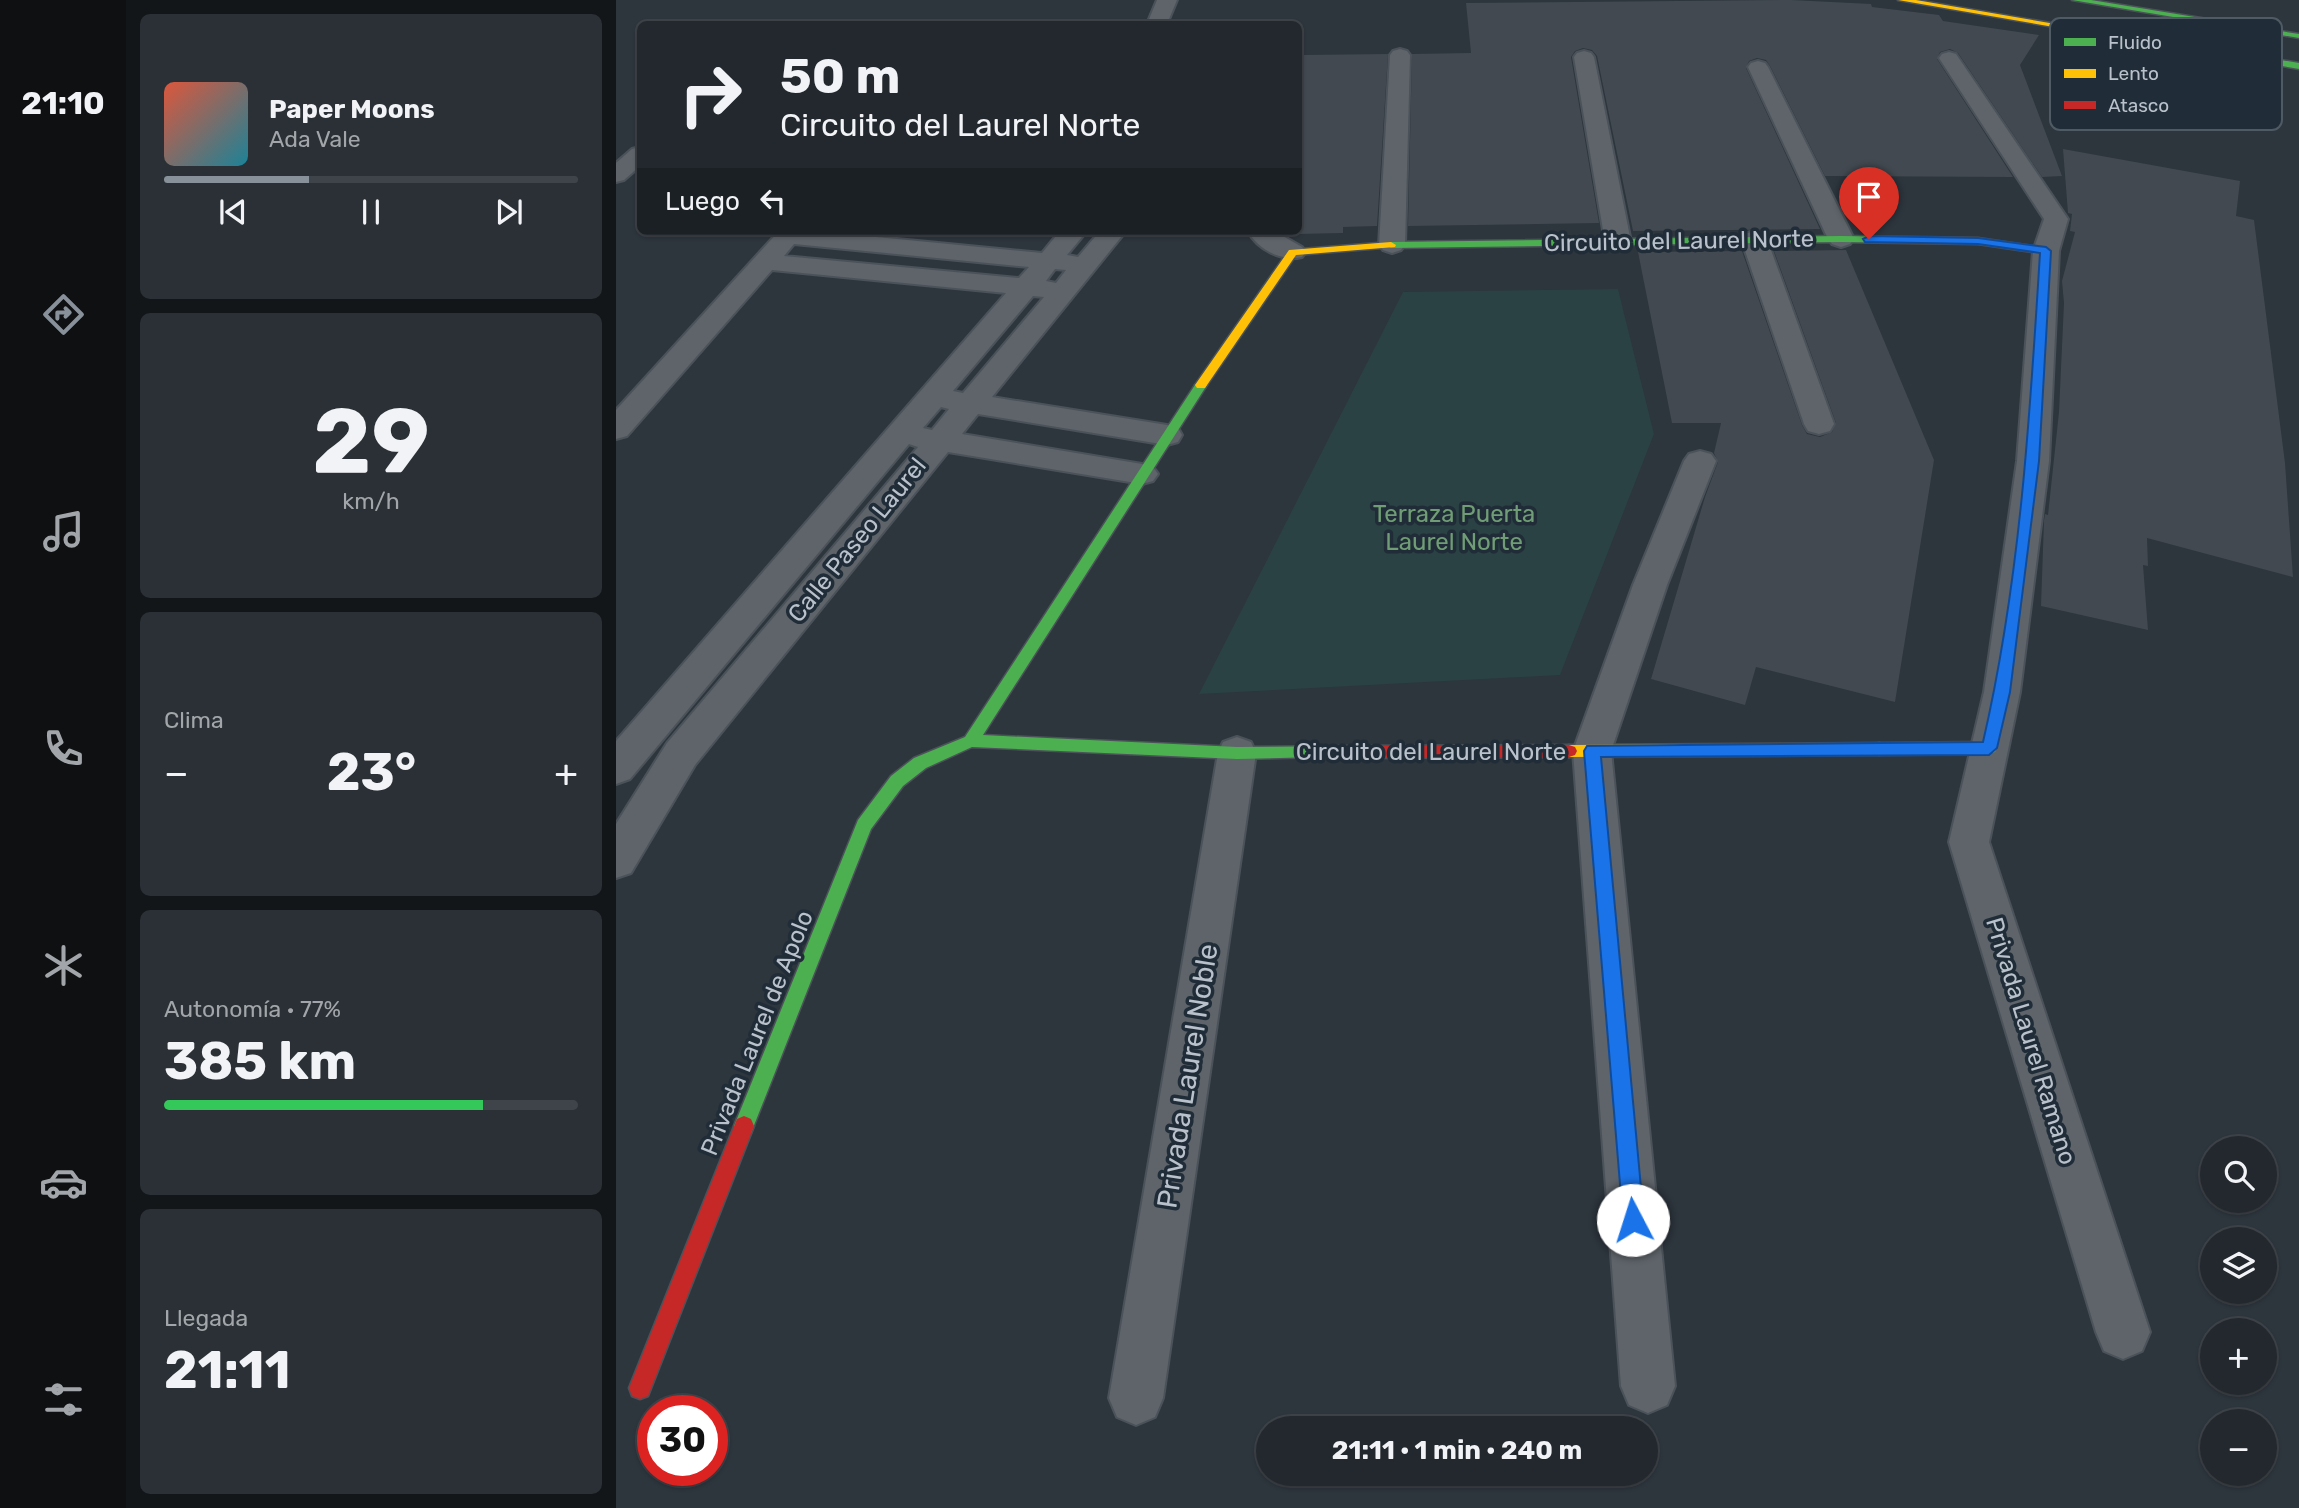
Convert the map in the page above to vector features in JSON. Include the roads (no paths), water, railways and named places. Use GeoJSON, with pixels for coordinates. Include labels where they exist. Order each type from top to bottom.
{"type":"FeatureCollection","features":[{"type":"Feature","properties":{"kind":"street"},"geometry":{"type":"LineString","coordinates":[[1158,21],[1167,0]]}},
{"type":"Feature","properties":{"kind":"street"},"geometry":{"type":"LineString","coordinates":[[1902,0],[2050,25]]}},
{"type":"Feature","properties":{"kind":"street"},"geometry":{"type":"LineString","coordinates":[[1993,0],[2113,18]]}},
{"type":"Feature","properties":{"kind":"street"},"geometry":{"type":"LineString","coordinates":[[2076,0],[2188,18]]}},
{"type":"Feature","properties":{"kind":"street"},"geometry":{"type":"LineString","coordinates":[[2170,0],[2281,18]]}},
{"type":"Feature","properties":{"kind":"street"},"geometry":{"type":"LineString","coordinates":[[1392,245],[1400,55]]}},
{"type":"Feature","properties":{"kind":"street"},"geometry":{"type":"LineString","coordinates":[[1584,57],[1618,242]]}},
{"type":"Feature","properties":{"kind":"street"},"geometry":{"type":"LineString","coordinates":[[1949,58],[2056,219],[2046,251],[2033,461],[2002,692],[1989,748]]}},
{"type":"Feature","properties":{"kind":"street"},"geometry":{"type":"LineString","coordinates":[[1758,67],[1841,239]]}},
{"type":"Feature","properties":{"kind":"street"},"geometry":{"type":"LineString","coordinates":[[616,175],[637,158]]}},
{"type":"Feature","properties":{"kind":"street"},"geometry":{"type":"LineString","coordinates":[[616,429],[790,235]]}},
{"type":"Feature","properties":{"kind":"street"},"geometry":{"type":"LineString","coordinates":[[813,235],[942,241],[1051,261],[1086,264]]}},
{"type":"Feature","properties":{"kind":"street","name":"Calle Paseo Laurel"},"geometry":{"type":"LineString","coordinates":[[616,768],[1071,235]]}},
{"type":"Feature","properties":{"kind":"street","name":"Calle Paseo Laurel"},"geometry":{"type":"LineString","coordinates":[[616,860],[681,754],[1110,235]]}},
{"type":"Feature","properties":{"kind":"street"},"geometry":{"type":"LineString","coordinates":[[971,741],[1167,435],[1293,252],[1265,239],[1263,235]]}},
{"type":"Feature","properties":{"kind":"street"},"geometry":{"type":"LineString","coordinates":[[1754,239],[1819,424]]}},
{"type":"Feature","properties":{"kind":"street","name":"Circuito del Laurel Norte"},"geometry":{"type":"LineString","coordinates":[[1293,252],[1392,245],[1754,239],[1978,241],[2046,251]]}},
{"type":"Feature","properties":{"kind":"street"},"geometry":{"type":"LineString","coordinates":[[916,277],[942,241]]}},
{"type":"Feature","properties":{"kind":"street"},"geometry":{"type":"LineString","coordinates":[[766,262],[1064,291]]}},
{"type":"Feature","properties":{"kind":"street"},"geometry":{"type":"LineString","coordinates":[[934,397],[1167,435]]}},
{"type":"Feature","properties":{"kind":"street"},"geometry":{"type":"LineString","coordinates":[[902,434],[1142,474]]}},
{"type":"Feature","properties":{"kind":"street"},"geometry":{"type":"LineString","coordinates":[[1648,1386],[1592,751],[1650,585],[1700,461]]}},
{"type":"Feature","properties":{"kind":"street","name":"Circuito del Laurel Norte"},"geometry":{"type":"LineString","coordinates":[[971,741],[1237,753],[1989,748]]}},
{"type":"Feature","properties":{"kind":"street","name":"Privada Laurel de Apolo"},"geometry":{"type":"LineString","coordinates":[[640,1388],[864,825],[887,790],[909,770],[935,754],[971,741]]}},
{"type":"Feature","properties":{"kind":"street","name":"Privada Laurel Ramano"},"geometry":{"type":"LineString","coordinates":[[1989,748],[1969,842],[2123,1332]]}},
{"type":"Feature","properties":{"kind":"street","name":"Privada Laurel Noble"},"geometry":{"type":"LineString","coordinates":[[1136,1398],[1237,753]]}},
{"type":"Feature","properties":{"kind":"park label","name":"Terraza Puerta Laurel Norte"},"geometry":{"type":"Point","coordinates":[1454,528]}}]}
